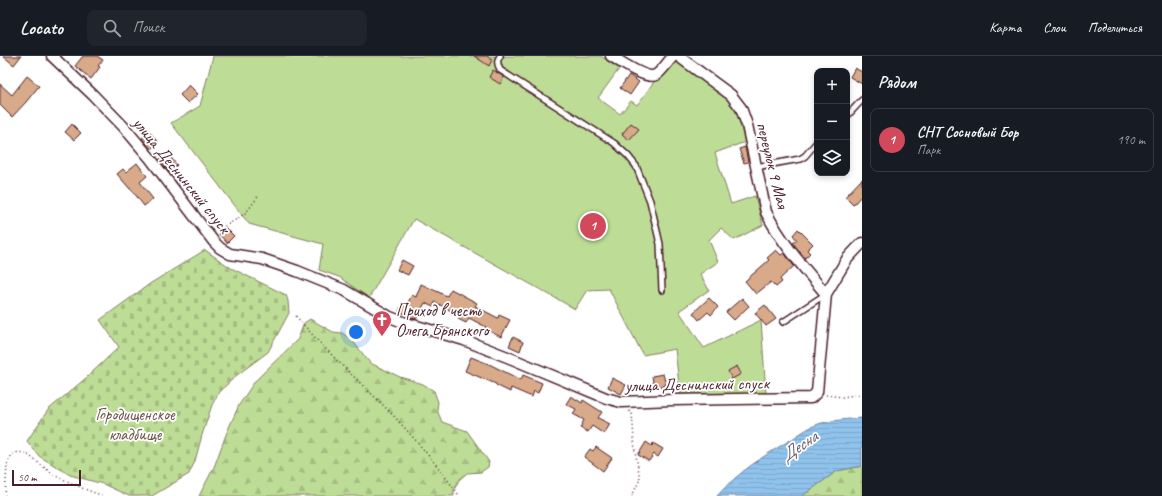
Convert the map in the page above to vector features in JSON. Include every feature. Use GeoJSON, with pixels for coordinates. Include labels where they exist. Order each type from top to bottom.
{"type":"FeatureCollection","features":[{"type":"Feature","properties":{"kind":"street","name":"улица Деснинский спуск"},"geometry":{"type":"LineString","coordinates":[[52,56],[93,94],[123,126],[150,158],[210,237],[220,248],[230,254],[262,259],[297,271],[344,290],[390,317],[470,343],[606,398],[621,402],[811,398],[816,392]]}},
{"type":"Feature","properties":{"kind":"street"},"geometry":{"type":"LineString","coordinates":[[611,56],[642,74],[650,76],[656,75],[673,56]]}},
{"type":"Feature","properties":{"kind":"street","name":"переулок 9 Мая"},"geometry":{"type":"LineString","coordinates":[[678,56],[731,95],[741,108],[747,125],[766,212],[772,225],[795,257],[826,294]]}},
{"type":"Feature","properties":{"kind":"street"},"geometry":{"type":"LineString","coordinates":[[816,392],[826,294],[847,259],[862,243]]}},
{"type":"Feature","properties":{"kind":"lane"},"geometry":{"type":"LineString","coordinates":[[500,56],[498,59],[500,70],[614,143],[636,166],[650,201],[660,244],[662,290]]}},
{"type":"Feature","properties":{"kind":"lane"},"geometry":{"type":"LineString","coordinates":[[850,114],[862,100]]}},
{"type":"Feature","properties":{"kind":"lane"},"geometry":{"type":"LineString","coordinates":[[756,167],[800,159],[805,156],[814,146]]}},
{"type":"Feature","properties":{"kind":"lane"},"geometry":{"type":"LineString","coordinates":[[783,322],[826,294]]}},
{"type":"Feature","properties":{"kind":"path"},"geometry":{"type":"LineString","coordinates":[[210,237],[225,225],[240,217],[247,211],[259,195]]}},
{"type":"Feature","properties":{"kind":"path"},"geometry":{"type":"LineString","coordinates":[[296,316],[342,366],[382,404],[419,444],[449,482],[458,496]]}},
{"type":"Feature","properties":{"kind":"path"},"geometry":{"type":"LineString","coordinates":[[816,392],[828,396],[842,397],[862,394]]}},
{"type":"Feature","properties":{"kind":"path"},"geometry":{"type":"LineString","coordinates":[[621,402],[632,414],[635,450],[640,479],[632,496]]}},
{"type":"Feature","properties":{"kind":"path"},"geometry":{"type":"LineString","coordinates":[[5,496],[7,465],[12,454],[19,452],[27,454],[54,474],[82,488],[103,496]]}},
{"type":"Feature","properties":{"kind":"green space"},"geometry":{"type":"Polygon","coordinates":[[[213,56],[601,56],[619,69],[598,98],[620,114],[631,101],[637,105],[656,79],[676,59],[726,97],[737,113],[745,142],[715,153],[731,204],[755,196],[763,225],[734,240],[721,228],[709,240],[718,262],[700,274],[709,290],[679,311],[704,348],[761,320],[766,394],[680,394],[675,349],[643,355],[609,289],[587,290],[575,309],[414,219],[369,298],[339,277],[319,270],[323,244],[249,224],[171,123],[200,106],[213,56]]]}},
{"type":"Feature","properties":{"kind":"green space","name":"Городищенское кладбище"},"geometry":{"type":"Polygon","coordinates":[[[205,250],[231,268],[286,295],[289,313],[268,352],[237,375],[219,392],[212,405],[195,461],[189,474],[152,496],[129,496],[103,484],[70,475],[39,456],[27,441],[48,410],[86,378],[119,347],[100,320],[151,283],[205,250]]]}},
{"type":"Feature","properties":{"kind":"green space"},"geometry":{"type":"Polygon","coordinates":[[[310,319],[333,332],[342,333],[352,340],[370,363],[400,377],[423,384],[434,391],[438,402],[437,410],[442,422],[467,431],[489,462],[488,467],[481,472],[467,473],[459,480],[454,490],[454,496],[199,496],[214,467],[239,405],[255,381],[298,339],[304,323],[310,319]]]}},
{"type":"Feature","properties":{"kind":"green space"},"geometry":{"type":"Polygon","coordinates":[[[862,466],[862,496],[802,496],[837,471],[862,466]]]}},
{"type":"Feature","properties":{"kind":"water","name":"Десна"},"geometry":{"type":"Polygon","coordinates":[[[862,418],[862,466],[837,471],[802,496],[717,496],[725,487],[752,464],[810,427],[827,422],[862,418]]]}},
{"type":"Feature","properties":{"kind":"building"},"geometry":{"type":"Polygon","coordinates":[[[3,56],[21,56],[14,65],[3,56]]]}},
{"type":"Feature","properties":{"kind":"building"},"geometry":{"type":"Polygon","coordinates":[[[83,56],[97,56],[103,60],[98,66],[100,67],[91,79],[75,66],[83,56]]]}},
{"type":"Feature","properties":{"kind":"building"},"geometry":{"type":"Polygon","coordinates":[[[474,56],[487,56],[492,60],[489,66],[474,56]]]}},
{"type":"Feature","properties":{"kind":"building"},"geometry":{"type":"Polygon","coordinates":[[[855,68],[862,72],[862,84],[850,77],[855,68]]]}},
{"type":"Feature","properties":{"kind":"building"},"geometry":{"type":"Polygon","coordinates":[[[493,70],[504,77],[500,84],[489,77],[493,70]]]}},
{"type":"Feature","properties":{"kind":"building"},"geometry":{"type":"Polygon","coordinates":[[[629,75],[639,82],[630,95],[620,88],[629,75]]]}},
{"type":"Feature","properties":{"kind":"building"},"geometry":{"type":"Polygon","coordinates":[[[27,76],[39,86],[12,117],[0,105],[0,84],[12,95],[27,76]]]}},
{"type":"Feature","properties":{"kind":"building"},"geometry":{"type":"Polygon","coordinates":[[[189,85],[198,94],[188,103],[180,95],[189,85]]]}},
{"type":"Feature","properties":{"kind":"building"},"geometry":{"type":"Polygon","coordinates":[[[631,123],[639,129],[629,140],[622,134],[631,123]]]}},
{"type":"Feature","properties":{"kind":"building"},"geometry":{"type":"Polygon","coordinates":[[[72,124],[81,133],[74,140],[65,132],[72,124]]]}},
{"type":"Feature","properties":{"kind":"building"},"geometry":{"type":"Polygon","coordinates":[[[150,132],[158,143],[151,149],[142,138],[150,132]]]}},
{"type":"Feature","properties":{"kind":"building"},"geometry":{"type":"Polygon","coordinates":[[[745,147],[748,162],[744,163],[739,149],[745,147]]]}},
{"type":"Feature","properties":{"kind":"building"},"geometry":{"type":"Polygon","coordinates":[[[167,153],[177,165],[169,172],[159,160],[167,153]]]}},
{"type":"Feature","properties":{"kind":"building"},"geometry":{"type":"Polygon","coordinates":[[[137,163],[147,176],[140,182],[153,199],[144,206],[117,174],[123,169],[126,172],[137,163]]]}},
{"type":"Feature","properties":{"kind":"building"},"geometry":{"type":"Polygon","coordinates":[[[862,179],[862,195],[853,205],[845,197],[862,179]]]}},
{"type":"Feature","properties":{"kind":"building"},"geometry":{"type":"Polygon","coordinates":[[[226,228],[234,236],[227,243],[219,234],[226,228]]]}},
{"type":"Feature","properties":{"kind":"building"},"geometry":{"type":"Polygon","coordinates":[[[798,229],[813,244],[807,250],[810,253],[805,258],[793,243],[797,240],[793,235],[798,229]]]}},
{"type":"Feature","properties":{"kind":"building"},"geometry":{"type":"Polygon","coordinates":[[[776,250],[781,255],[784,253],[794,266],[780,279],[782,282],[776,287],[771,282],[756,294],[745,281],[769,260],[767,258],[776,250]]]}},
{"type":"Feature","properties":{"kind":"building"},"geometry":{"type":"Polygon","coordinates":[[[402,260],[413,266],[408,275],[397,270],[402,260]]]}},
{"type":"Feature","properties":{"kind":"building"},"geometry":{"type":"Polygon","coordinates":[[[421,284],[447,296],[451,289],[477,303],[475,306],[498,318],[499,315],[510,320],[501,337],[485,329],[486,327],[469,318],[466,323],[458,319],[460,316],[435,302],[433,307],[425,303],[416,319],[399,311],[402,305],[406,306],[412,295],[416,297],[421,284]]]}},
{"type":"Feature","properties":{"kind":"building"},"geometry":{"type":"Polygon","coordinates":[[[709,298],[718,307],[711,315],[708,312],[699,320],[693,313],[709,298]]]}},
{"type":"Feature","properties":{"kind":"building"},"geometry":{"type":"Polygon","coordinates":[[[742,298],[749,306],[734,320],[726,312],[742,298]]]}},
{"type":"Feature","properties":{"kind":"building"},"geometry":{"type":"Polygon","coordinates":[[[765,305],[776,319],[766,326],[755,313],[765,305]]]}},
{"type":"Feature","properties":{"kind":"building"},"geometry":{"type":"Polygon","coordinates":[[[513,337],[523,342],[520,351],[509,346],[513,337]]]}},
{"type":"Feature","properties":{"kind":"building"},"geometry":{"type":"Polygon","coordinates":[[[471,357],[521,380],[523,375],[542,383],[538,393],[534,391],[532,397],[511,388],[510,392],[496,384],[465,371],[471,357]]]}},
{"type":"Feature","properties":{"kind":"building"},"geometry":{"type":"Polygon","coordinates":[[[737,366],[741,374],[732,379],[728,371],[737,366]]]}},
{"type":"Feature","properties":{"kind":"building"},"geometry":{"type":"Polygon","coordinates":[[[663,374],[666,385],[654,388],[652,376],[663,374]]]}},
{"type":"Feature","properties":{"kind":"building"},"geometry":{"type":"Polygon","coordinates":[[[612,378],[626,385],[621,394],[608,387],[612,378]]]}},
{"type":"Feature","properties":{"kind":"building"},"geometry":{"type":"Polygon","coordinates":[[[571,396],[582,403],[583,400],[602,412],[598,418],[610,424],[604,434],[592,426],[588,432],[580,428],[584,420],[573,414],[576,409],[566,404],[571,396]]]}},
{"type":"Feature","properties":{"kind":"building"},"geometry":{"type":"Polygon","coordinates":[[[646,442],[652,446],[653,443],[663,449],[658,457],[654,454],[649,461],[638,455],[646,442]]]}},
{"type":"Feature","properties":{"kind":"building"},"geometry":{"type":"Polygon","coordinates":[[[596,447],[612,458],[603,471],[584,457],[590,449],[593,451],[596,447]]]}},
{"type":"Feature","properties":{"kind":"place","name":"СНТ Сосновый Бор"},"geometry":{"type":"Point","coordinates":[593,226]}},
{"type":"Feature","properties":{"kind":"place","name":"Приход в честь Олега Брянского"},"geometry":{"type":"Point","coordinates":[382,337]}}]}
